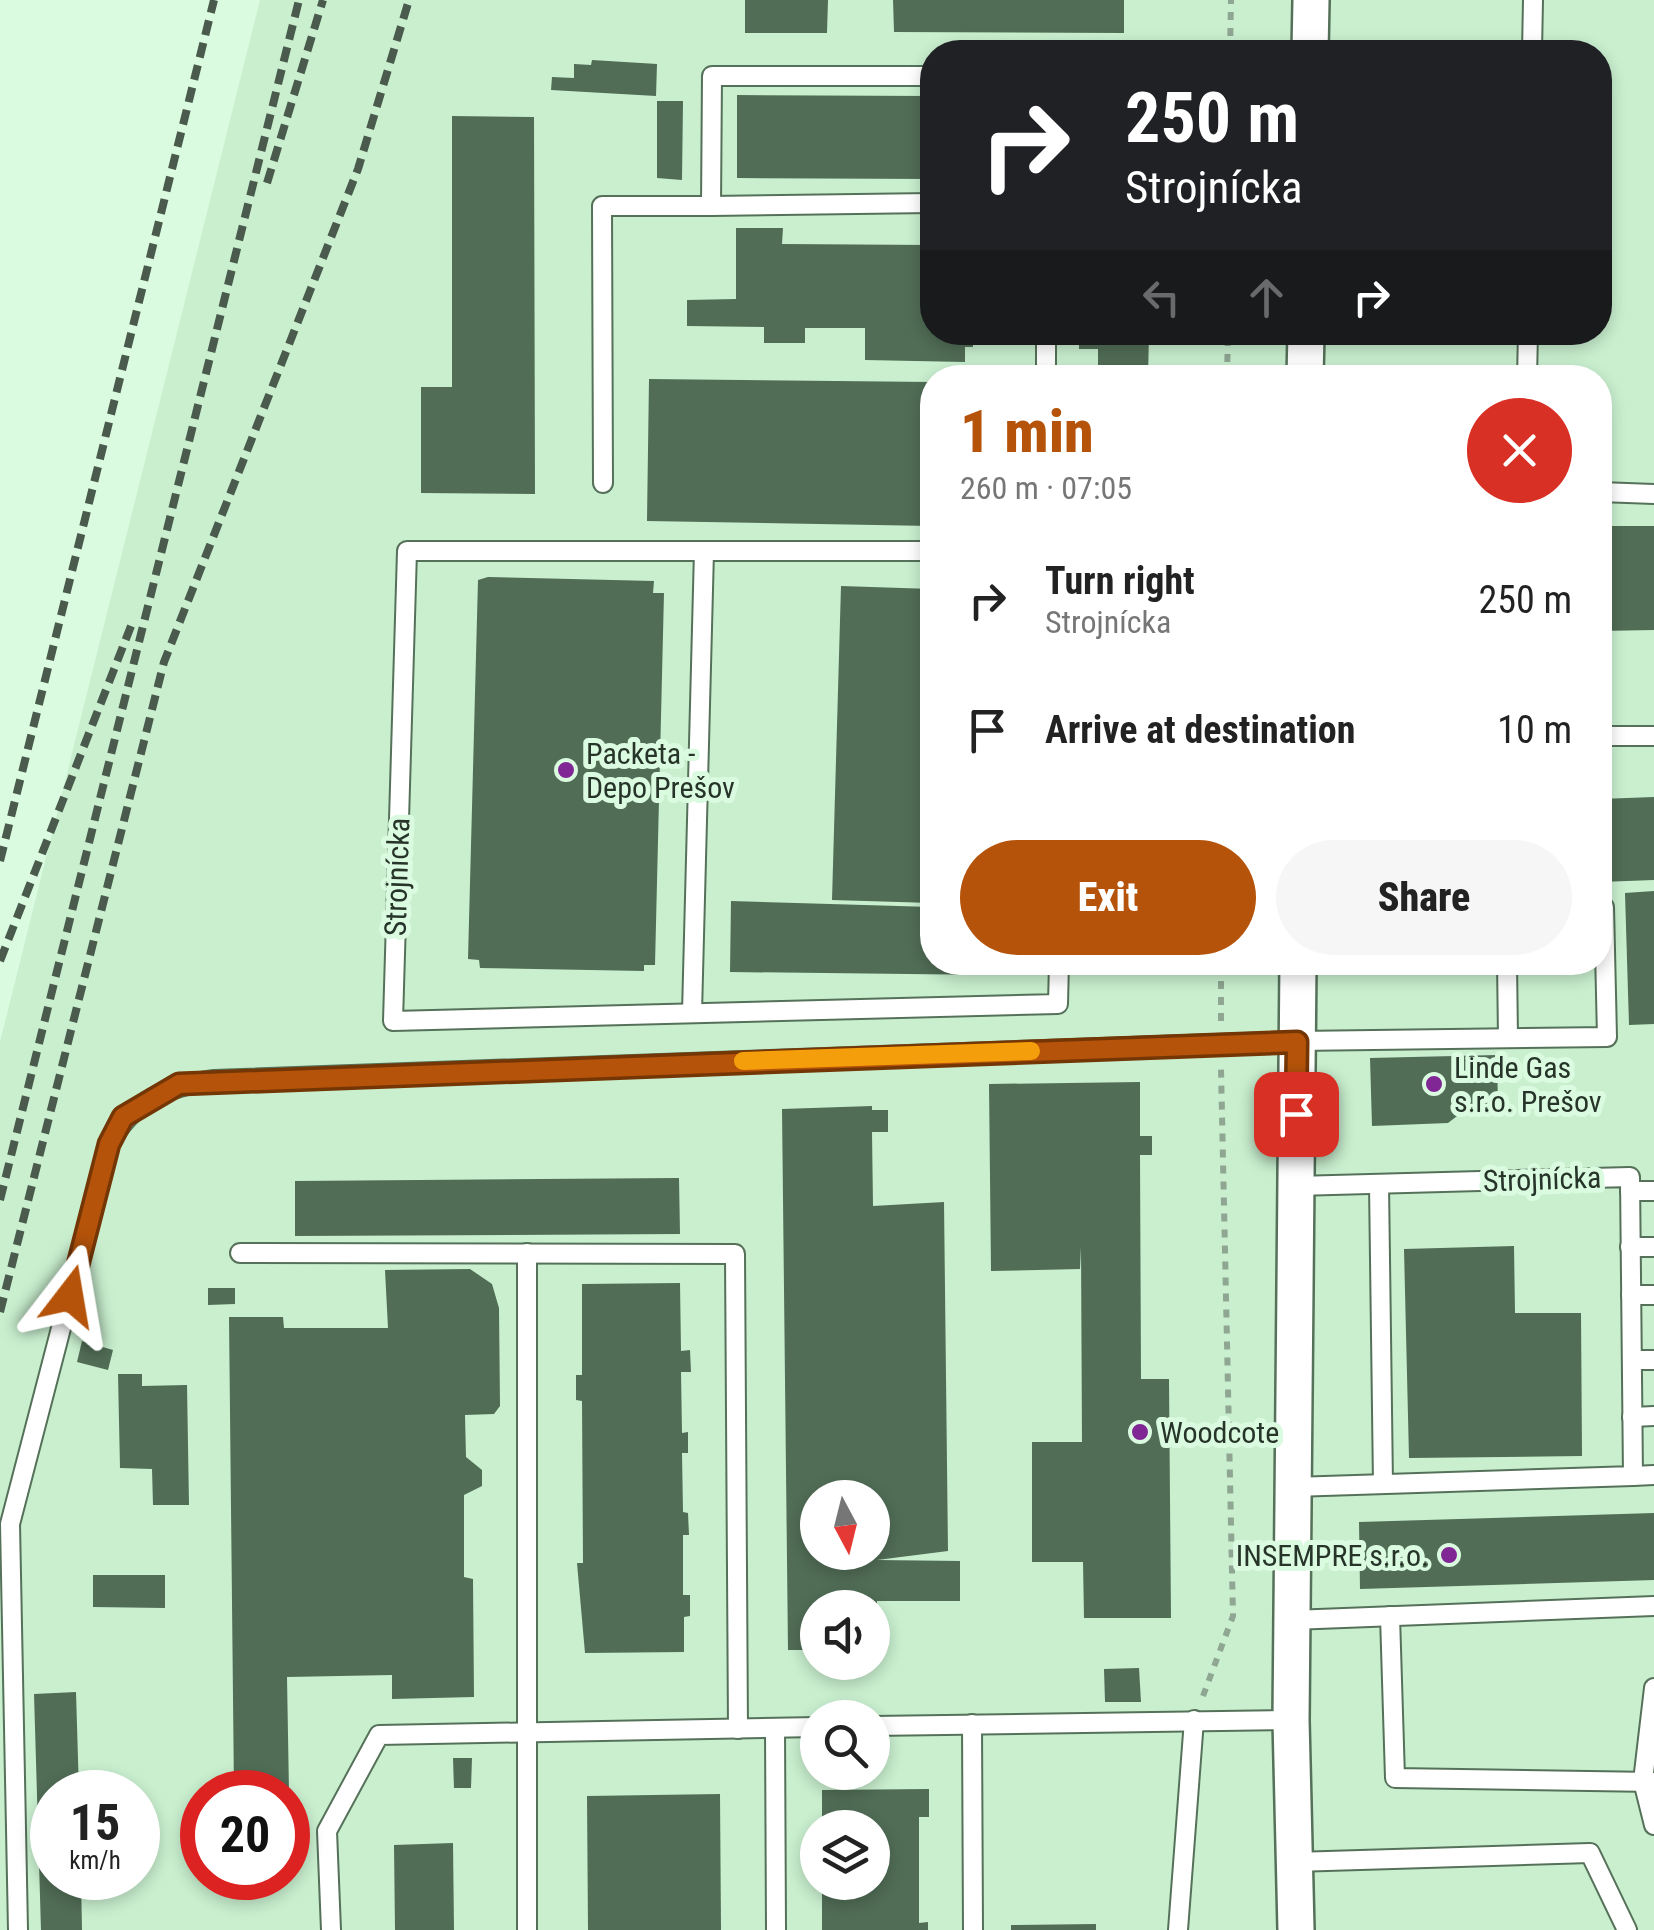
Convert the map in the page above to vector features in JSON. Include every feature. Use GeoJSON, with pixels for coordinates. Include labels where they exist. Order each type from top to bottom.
{"type":"FeatureCollection","features":[{"type":"Feature","properties":{"kind":"street"},"geometry":{"type":"LineString","coordinates":[[1310,40],[1311,0]]}},
{"type":"Feature","properties":{"kind":"street"},"geometry":{"type":"LineString","coordinates":[[1296,1930],[1291,1720],[1298,975]]}},
{"type":"Feature","properties":{"kind":"lane"},"geometry":{"type":"LineString","coordinates":[[1532,40],[1533,0]]}},
{"type":"Feature","properties":{"kind":"lane"},"geometry":{"type":"LineString","coordinates":[[711,206],[712,76],[920,76]]}},
{"type":"Feature","properties":{"kind":"lane"},"geometry":{"type":"LineString","coordinates":[[602,482],[602,206],[920,203]]}},
{"type":"Feature","properties":{"kind":"lane"},"geometry":{"type":"LineString","coordinates":[[1612,492],[1654,494]]}},
{"type":"Feature","properties":{"kind":"lane","name":"Strojnícka"},"geometry":{"type":"LineString","coordinates":[[920,551],[407,551],[393,1021],[1058,1004],[1059,975]]}},
{"type":"Feature","properties":{"kind":"lane"},"geometry":{"type":"LineString","coordinates":[[692,1013],[704,551]]}},
{"type":"Feature","properties":{"kind":"lane"},"geometry":{"type":"LineString","coordinates":[[1612,736],[1654,736]]}},
{"type":"Feature","properties":{"kind":"lane"},"geometry":{"type":"LineString","coordinates":[[1507,975],[1508,1038]]}},
{"type":"Feature","properties":{"kind":"lane"},"geometry":{"type":"LineString","coordinates":[[18,1930],[10,1524],[109,1144],[123,1117],[179,1084],[214,1080],[1220,1044],[1606,1037],[1605,975]]}},
{"type":"Feature","properties":{"kind":"lane","name":"Strojnícka"},"geometry":{"type":"LineString","coordinates":[[1296,1186],[1630,1177],[1633,1476]]}},
{"type":"Feature","properties":{"kind":"lane"},"geometry":{"type":"LineString","coordinates":[[1379,1184],[1383,1484]]}},
{"type":"Feature","properties":{"kind":"lane"},"geometry":{"type":"LineString","coordinates":[[1630,1192],[1654,1191]]}},
{"type":"Feature","properties":{"kind":"lane"},"geometry":{"type":"LineString","coordinates":[[1630,1247],[1654,1247]]}},
{"type":"Feature","properties":{"kind":"lane"},"geometry":{"type":"LineString","coordinates":[[240,1253],[735,1254],[738,1729]]}},
{"type":"Feature","properties":{"kind":"lane"},"geometry":{"type":"LineString","coordinates":[[527,1930],[524,1733],[528,1254]]}},
{"type":"Feature","properties":{"kind":"lane"},"geometry":{"type":"LineString","coordinates":[[1631,1295],[1654,1294]]}},
{"type":"Feature","properties":{"kind":"lane"},"geometry":{"type":"LineString","coordinates":[[1632,1360],[1654,1360]]}},
{"type":"Feature","properties":{"kind":"lane"},"geometry":{"type":"LineString","coordinates":[[1632,1416],[1654,1416]]}},
{"type":"Feature","properties":{"kind":"lane"},"geometry":{"type":"LineString","coordinates":[[1293,1486],[1654,1476]]}},
{"type":"Feature","properties":{"kind":"lane"},"geometry":{"type":"LineString","coordinates":[[1292,1620],[1654,1606]]}},
{"type":"Feature","properties":{"kind":"lane"},"geometry":{"type":"LineString","coordinates":[[1390,1616],[1395,1778],[1648,1782]]}},
{"type":"Feature","properties":{"kind":"lane"},"geometry":{"type":"LineString","coordinates":[[1654,1688],[1648,1782],[1654,1825]]}},
{"type":"Feature","properties":{"kind":"lane"},"geometry":{"type":"LineString","coordinates":[[1178,1930],[1194,1720]]}},
{"type":"Feature","properties":{"kind":"lane"},"geometry":{"type":"LineString","coordinates":[[890,1726],[1291,1720]]}},
{"type":"Feature","properties":{"kind":"lane"},"geometry":{"type":"LineString","coordinates":[[972,1724],[973,1930]]}},
{"type":"Feature","properties":{"kind":"lane"},"geometry":{"type":"LineString","coordinates":[[775,1728],[776,1930]]}},
{"type":"Feature","properties":{"kind":"lane"},"geometry":{"type":"LineString","coordinates":[[331,1930],[328,1831],[379,1735],[800,1728]]}},
{"type":"Feature","properties":{"kind":"lane"},"geometry":{"type":"LineString","coordinates":[[1294,1862],[1590,1853],[1628,1930]]}},
{"type":"Feature","properties":{"kind":"lane"},"geometry":{"type":"LineString","coordinates":[[11,1930],[17,1899]]}},
{"type":"Feature","properties":{"kind":"path"},"geometry":{"type":"LineString","coordinates":[[1230,40],[1231,0]]}},
{"type":"Feature","properties":{"kind":"path"},"geometry":{"type":"LineString","coordinates":[[1194,1720],[1233,1616],[1222,975]]}},
{"type":"Feature","properties":{"kind":"shaded area"},"geometry":{"type":"Polygon","coordinates":[[[260,0],[1654,0],[1654,1930],[0,1930],[0,1042],[260,0]]]}},
{"type":"Feature","properties":{"kind":"building"},"geometry":{"type":"Polygon","coordinates":[[[745,0],[828,0],[827,33],[745,33],[745,0]]]}},
{"type":"Feature","properties":{"kind":"building"},"geometry":{"type":"Polygon","coordinates":[[[893,0],[1124,0],[1124,33],[894,32],[893,0]]]}},
{"type":"Feature","properties":{"kind":"building"},"geometry":{"type":"Polygon","coordinates":[[[592,60],[657,64],[656,96],[551,90],[552,77],[574,78],[574,64],[591,65],[592,60]]]}},
{"type":"Feature","properties":{"kind":"building"},"geometry":{"type":"Polygon","coordinates":[[[737,95],[920,96],[920,179],[737,178],[737,95]]]}},
{"type":"Feature","properties":{"kind":"building"},"geometry":{"type":"Polygon","coordinates":[[[657,101],[683,101],[682,180],[657,178],[657,101]]]}},
{"type":"Feature","properties":{"kind":"building"},"geometry":{"type":"Polygon","coordinates":[[[452,116],[534,117],[535,494],[421,493],[421,387],[452,387],[452,116]]]}},
{"type":"Feature","properties":{"kind":"building"},"geometry":{"type":"Polygon","coordinates":[[[736,228],[783,228],[782,244],[920,245],[920,345],[973,347],[965,347],[965,362],[865,360],[865,328],[805,328],[805,343],[764,343],[764,327],[687,326],[687,300],[736,299],[736,228]]]}},
{"type":"Feature","properties":{"kind":"building"},"geometry":{"type":"Polygon","coordinates":[[[1079,345],[1149,345],[1148,365],[1098,365],[1098,349],[1079,349],[1079,345]]]}},
{"type":"Feature","properties":{"kind":"building"},"geometry":{"type":"Polygon","coordinates":[[[649,379],[920,382],[920,526],[647,521],[649,379]]]}},
{"type":"Feature","properties":{"kind":"building"},"geometry":{"type":"Polygon","coordinates":[[[1612,526],[1654,526],[1654,630],[1612,631],[1612,526]]]}},
{"type":"Feature","properties":{"kind":"building","name":"Packeta - Depo Prešov"},"geometry":{"type":"Polygon","coordinates":[[[488,577],[654,581],[653,593],[664,593],[655,965],[644,965],[644,971],[480,968],[479,960],[468,959],[478,580],[488,577]]]}},
{"type":"Feature","properties":{"kind":"building"},"geometry":{"type":"Polygon","coordinates":[[[841,586],[920,589],[920,903],[832,900],[841,586]]]}},
{"type":"Feature","properties":{"kind":"building"},"geometry":{"type":"Polygon","coordinates":[[[1654,797],[1654,880],[1612,882],[1612,799],[1654,797]]]}},
{"type":"Feature","properties":{"kind":"building"},"geometry":{"type":"Polygon","coordinates":[[[1654,891],[1654,1024],[1629,1025],[1625,893],[1654,891]]]}},
{"type":"Feature","properties":{"kind":"building"},"geometry":{"type":"Polygon","coordinates":[[[731,901],[920,907],[920,974],[730,972],[731,901]]]}},
{"type":"Feature","properties":{"kind":"building","name":"Linde Gas s.r.o. Prešov"},"geometry":{"type":"Polygon","coordinates":[[[1497,1055],[1498,1109],[1465,1110],[1448,1123],[1372,1126],[1370,1058],[1497,1055]]]}},
{"type":"Feature","properties":{"kind":"building"},"geometry":{"type":"Polygon","coordinates":[[[1140,1082],[1140,1136],[1152,1136],[1152,1155],[1140,1155],[1141,1379],[1169,1379],[1171,1618],[1084,1618],[1083,1562],[1032,1562],[1032,1442],[1082,1442],[1081,1247],[1080,1269],[991,1271],[989,1084],[1140,1082]]]}},
{"type":"Feature","properties":{"kind":"building"},"geometry":{"type":"Polygon","coordinates":[[[872,1106],[872,1110],[888,1110],[888,1132],[872,1132],[873,1206],[944,1202],[948,1551],[890,1558],[890,1480],[800,1480],[800,1570],[890,1570],[890,1560],[960,1561],[960,1601],[890,1601],[890,1590],[800,1590],[800,1650],[788,1650],[782,1109],[872,1106]]]}},
{"type":"Feature","properties":{"kind":"building"},"geometry":{"type":"Polygon","coordinates":[[[679,1178],[680,1234],[295,1236],[295,1181],[679,1178]]]}},
{"type":"Feature","properties":{"kind":"building"},"geometry":{"type":"Polygon","coordinates":[[[1514,1246],[1515,1313],[1581,1313],[1582,1456],[1409,1458],[1404,1249],[1514,1246]]]}},
{"type":"Feature","properties":{"kind":"building"},"geometry":{"type":"Polygon","coordinates":[[[470,1269],[492,1284],[499,1308],[500,1406],[494,1414],[465,1415],[466,1457],[482,1470],[482,1486],[464,1495],[464,1577],[473,1579],[474,1697],[392,1699],[392,1675],[287,1677],[289,1770],[234,1770],[229,1317],[283,1317],[284,1328],[388,1328],[385,1270],[470,1269]]]}},
{"type":"Feature","properties":{"kind":"building"},"geometry":{"type":"Polygon","coordinates":[[[680,1283],[681,1351],[690,1350],[691,1372],[681,1372],[682,1433],[688,1432],[688,1453],[682,1453],[683,1512],[688,1513],[689,1535],[683,1535],[683,1595],[690,1595],[690,1616],[684,1617],[684,1652],[585,1653],[577,1563],[583,1563],[582,1401],[576,1400],[576,1375],[582,1375],[582,1284],[680,1283]]]}},
{"type":"Feature","properties":{"kind":"building"},"geometry":{"type":"Polygon","coordinates":[[[208,1288],[235,1288],[235,1304],[208,1305],[208,1288]]]}},
{"type":"Feature","properties":{"kind":"building"},"geometry":{"type":"Polygon","coordinates":[[[82,1341],[113,1350],[108,1370],[77,1362],[82,1341]]]}},
{"type":"Feature","properties":{"kind":"building"},"geometry":{"type":"Polygon","coordinates":[[[118,1374],[142,1374],[142,1386],[187,1385],[189,1505],[153,1505],[152,1469],[120,1468],[118,1374]]]}},
{"type":"Feature","properties":{"kind":"building"},"geometry":{"type":"Polygon","coordinates":[[[1654,1513],[1654,1580],[1360,1589],[1359,1522],[1654,1513]]]}},
{"type":"Feature","properties":{"kind":"building"},"geometry":{"type":"Polygon","coordinates":[[[93,1575],[165,1575],[165,1608],[93,1607],[93,1575]]]}},
{"type":"Feature","properties":{"kind":"building"},"geometry":{"type":"Polygon","coordinates":[[[1139,1668],[1141,1702],[1105,1702],[1104,1669],[1139,1668]]]}},
{"type":"Feature","properties":{"kind":"building"},"geometry":{"type":"Polygon","coordinates":[[[76,1692],[78,1770],[36,1770],[34,1694],[76,1692]]]}},
{"type":"Feature","properties":{"kind":"building"},"geometry":{"type":"Polygon","coordinates":[[[453,1758],[472,1758],[471,1788],[454,1788],[453,1758]]]}},
{"type":"Feature","properties":{"kind":"building"},"geometry":{"type":"Polygon","coordinates":[[[929,1789],[929,1817],[919,1817],[919,1923],[928,1922],[928,1930],[822,1930],[822,1900],[890,1900],[890,1810],[822,1810],[822,1790],[929,1789]]]}},
{"type":"Feature","properties":{"kind":"building"},"geometry":{"type":"Polygon","coordinates":[[[720,1794],[721,1930],[588,1930],[587,1796],[720,1794]]]}},
{"type":"Feature","properties":{"kind":"building"},"geometry":{"type":"Polygon","coordinates":[[[453,1843],[454,1930],[395,1930],[394,1845],[453,1843]]]}},
{"type":"Feature","properties":{"kind":"building"},"geometry":{"type":"Polygon","coordinates":[[[40,1900],[81,1900],[82,1930],[41,1930],[40,1900]]]}},
{"type":"Feature","properties":{"kind":"building"},"geometry":{"type":"Polygon","coordinates":[[[1096,1924],[1096,1930],[1011,1930],[1011,1925],[1096,1924]]]}},
{"type":"Feature","properties":{"kind":"railway"},"geometry":{"type":"LineString","coordinates":[[0,861],[214,0]]}},
{"type":"Feature","properties":{"kind":"railway"},"geometry":{"type":"LineString","coordinates":[[0,1200],[299,0]]}},
{"type":"Feature","properties":{"kind":"railway"},"geometry":{"type":"LineString","coordinates":[[267,183],[323,0]]}},
{"type":"Feature","properties":{"kind":"railway"},"geometry":{"type":"LineString","coordinates":[[0,1312],[164,662],[358,169],[409,0]]}},
{"type":"Feature","properties":{"kind":"railway"},"geometry":{"type":"LineString","coordinates":[[0,961],[131,626]]}},
{"type":"Feature","properties":{"kind":"slow traffic"},"geometry":{"type":"LineString","coordinates":[[743,1061],[1031,1051]]}},
{"type":"Feature","properties":{"kind":"place","name":"Packeta - Depo Prešov"},"geometry":{"type":"Point","coordinates":[566,770]}},
{"type":"Feature","properties":{"kind":"place","name":"Linde Gas s.r.o. Prešov"},"geometry":{"type":"Point","coordinates":[1434,1084]}},
{"type":"Feature","properties":{"kind":"place","name":"Woodcote"},"geometry":{"type":"Point","coordinates":[1140,1432]}},
{"type":"Feature","properties":{"kind":"place","name":"INSEMPRE s.r.o."},"geometry":{"type":"Point","coordinates":[1449,1555]}},
{"type":"Feature","properties":{"kind":"route"},"geometry":{"type":"LineString","coordinates":[[70,1296],[109,1144],[123,1117],[152,1096],[179,1084],[1297,1042],[1296,1114]]}}]}
